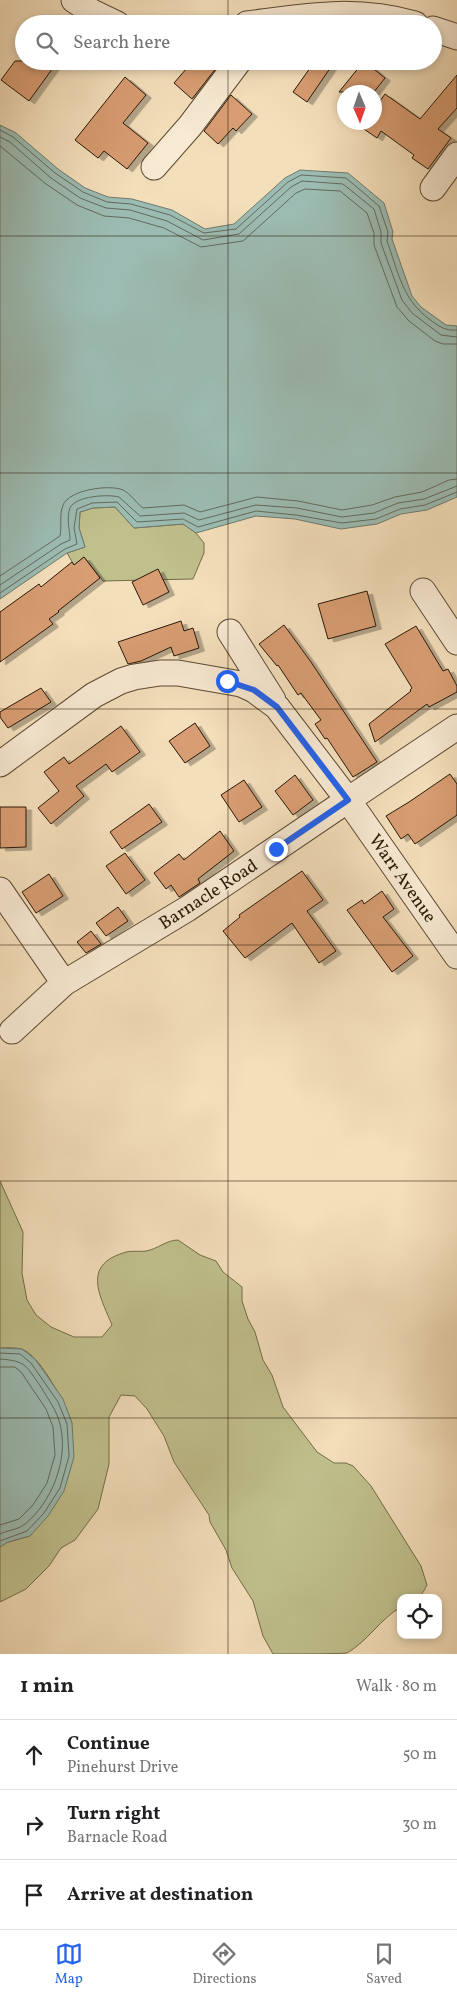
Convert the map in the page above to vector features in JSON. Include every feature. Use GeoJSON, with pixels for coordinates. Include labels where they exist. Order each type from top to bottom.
{"type":"FeatureCollection","features":[{"type":"Feature","properties":{"kind":"street"},"geometry":{"type":"LineString","coordinates":[[74,0],[98,15]]}},
{"type":"Feature","properties":{"kind":"street"},"geometry":{"type":"LineString","coordinates":[[270,15],[286,0]]}},
{"type":"Feature","properties":{"kind":"street"},"geometry":{"type":"LineString","coordinates":[[309,15],[345,13],[366,15]]}},
{"type":"Feature","properties":{"kind":"street"},"geometry":{"type":"LineString","coordinates":[[442,32],[457,37]]}},
{"type":"Feature","properties":{"kind":"street"},"geometry":{"type":"LineString","coordinates":[[154,167],[190,126],[232,70]]}},
{"type":"Feature","properties":{"kind":"street"},"geometry":{"type":"LineString","coordinates":[[434,188],[457,155]]}},
{"type":"Feature","properties":{"kind":"street"},"geometry":{"type":"LineString","coordinates":[[423,591],[457,642]]}},
{"type":"Feature","properties":{"kind":"street"},"geometry":{"type":"LineString","coordinates":[[230,632],[277,707]]}},
{"type":"Feature","properties":{"kind":"street"},"geometry":{"type":"LineString","coordinates":[[0,764],[94,695],[122,681],[147,674],[178,673],[241,684],[254,690],[277,707]]}},
{"type":"Feature","properties":{"kind":"street","name":"Warr Avenue"},"geometry":{"type":"LineString","coordinates":[[277,707],[348,800],[457,956]]}},
{"type":"Feature","properties":{"kind":"street","name":"Barnacle Road"},"geometry":{"type":"LineString","coordinates":[[12,1030],[64,983],[187,909],[457,726]]}},
{"type":"Feature","properties":{"kind":"street"},"geometry":{"type":"LineString","coordinates":[[0,890],[64,983]]}},
{"type":"Feature","properties":{"kind":"green space"},"geometry":{"type":"Polygon","coordinates":[[[115,507],[134,528],[183,524],[196,533],[204,543],[204,553],[193,579],[103,581],[84,557],[74,565],[67,553],[85,547],[79,528],[80,512],[93,508],[115,507]]]}},
{"type":"Feature","properties":{"kind":"green space"},"geometry":{"type":"Polygon","coordinates":[[[0,1181],[23,1232],[22,1273],[27,1300],[36,1315],[51,1327],[74,1337],[102,1337],[112,1325],[99,1293],[98,1283],[98,1274],[102,1266],[110,1259],[126,1252],[150,1250],[170,1241],[178,1240],[200,1255],[216,1261],[223,1272],[242,1287],[242,1301],[248,1319],[255,1332],[263,1360],[272,1375],[283,1407],[317,1452],[334,1463],[346,1463],[353,1466],[371,1486],[421,1566],[427,1585],[421,1594],[397,1594],[397,1610],[347,1653],[273,1654],[263,1636],[253,1601],[232,1568],[226,1550],[210,1522],[209,1515],[174,1462],[164,1436],[147,1409],[135,1396],[121,1395],[109,1417],[109,1464],[98,1509],[75,1540],[61,1548],[49,1566],[26,1589],[0,1602],[0,1547],[8,1542],[30,1536],[72,1423],[52,1383],[31,1355],[22,1349],[0,1348],[0,1181]]]}},
{"type":"Feature","properties":{"kind":"water"},"geometry":{"type":"Polygon","coordinates":[[[0,125],[16,133],[58,169],[85,188],[108,197],[132,199],[172,210],[205,229],[234,224],[285,178],[300,170],[348,173],[384,203],[393,232],[392,239],[412,296],[421,307],[446,325],[457,326],[457,497],[427,510],[401,514],[377,524],[341,529],[295,519],[256,516],[196,533],[183,524],[134,528],[115,507],[93,508],[80,512],[79,528],[85,547],[67,553],[0,599],[0,125]]]}},
{"type":"Feature","properties":{"kind":"water"},"geometry":{"type":"Polygon","coordinates":[[[0,1348],[22,1349],[35,1359],[63,1399],[72,1423],[74,1457],[64,1491],[48,1516],[30,1536],[8,1542],[0,1547],[0,1348]]]}},
{"type":"Feature","properties":{"kind":"building"},"geometry":{"type":"Polygon","coordinates":[[[15,61],[15,70],[51,70],[29,101],[1,80],[15,61]]]}},
{"type":"Feature","properties":{"kind":"building"},"geometry":{"type":"Polygon","coordinates":[[[185,70],[215,70],[192,99],[174,83],[185,70]]]}},
{"type":"Feature","properties":{"kind":"building"},"geometry":{"type":"Polygon","coordinates":[[[309,70],[329,70],[307,102],[293,92],[309,70]]]}},
{"type":"Feature","properties":{"kind":"building"},"geometry":{"type":"Polygon","coordinates":[[[357,70],[375,70],[385,78],[380,85],[345,85],[357,70]]]}},
{"type":"Feature","properties":{"kind":"building"},"geometry":{"type":"Polygon","coordinates":[[[457,75],[457,108],[438,129],[451,138],[428,169],[412,158],[414,155],[381,131],[377,138],[365,130],[382,130],[382,98],[385,94],[420,119],[457,75]]]}},
{"type":"Feature","properties":{"kind":"building"},"geometry":{"type":"Polygon","coordinates":[[[125,77],[146,95],[123,123],[148,143],[127,169],[104,151],[98,158],[75,140],[125,77]]]}},
{"type":"Feature","properties":{"kind":"building"},"geometry":{"type":"Polygon","coordinates":[[[231,95],[252,114],[236,131],[233,128],[218,144],[204,131],[231,95]]]}},
{"type":"Feature","properties":{"kind":"building"},"geometry":{"type":"Polygon","coordinates":[[[84,557],[100,578],[49,619],[53,624],[0,662],[0,612],[39,584],[41,587],[72,562],[74,565],[84,557]]]}},
{"type":"Feature","properties":{"kind":"building"},"geometry":{"type":"Polygon","coordinates":[[[158,569],[169,592],[143,605],[132,582],[158,569]]]}},
{"type":"Feature","properties":{"kind":"building"},"geometry":{"type":"Polygon","coordinates":[[[367,591],[376,626],[328,639],[318,604],[367,591]]]}},
{"type":"Feature","properties":{"kind":"building"},"geometry":{"type":"Polygon","coordinates":[[[181,621],[184,631],[193,628],[199,648],[174,656],[171,647],[141,661],[128,664],[118,642],[181,621]]]}},
{"type":"Feature","properties":{"kind":"building"},"geometry":{"type":"Polygon","coordinates":[[[284,625],[311,662],[377,762],[353,777],[327,738],[325,739],[315,724],[321,720],[301,693],[298,695],[278,665],[259,644],[284,625]]]}},
{"type":"Feature","properties":{"kind":"building"},"geometry":{"type":"Polygon","coordinates":[[[416,626],[443,671],[448,669],[457,686],[457,692],[429,707],[427,704],[375,742],[369,724],[411,691],[412,688],[385,644],[416,626]]]}},
{"type":"Feature","properties":{"kind":"building"},"geometry":{"type":"Polygon","coordinates":[[[41,688],[51,702],[8,728],[0,717],[0,712],[41,688]]]}},
{"type":"Feature","properties":{"kind":"building"},"geometry":{"type":"Polygon","coordinates":[[[195,723],[210,746],[185,763],[169,741],[195,723]]]}},
{"type":"Feature","properties":{"kind":"building"},"geometry":{"type":"Polygon","coordinates":[[[121,726],[140,752],[112,772],[106,764],[76,786],[84,796],[51,824],[38,808],[59,791],[44,772],[64,757],[69,764],[121,726]]]}},
{"type":"Feature","properties":{"kind":"building"},"geometry":{"type":"Polygon","coordinates":[[[450,774],[457,784],[457,815],[415,844],[408,834],[401,839],[386,816],[450,774]]]}},
{"type":"Feature","properties":{"kind":"building"},"geometry":{"type":"Polygon","coordinates":[[[295,775],[313,800],[293,815],[275,791],[295,775]]]}},
{"type":"Feature","properties":{"kind":"building"},"geometry":{"type":"Polygon","coordinates":[[[244,780],[262,807],[239,822],[221,795],[244,780]]]}},
{"type":"Feature","properties":{"kind":"building"},"geometry":{"type":"Polygon","coordinates":[[[149,804],[162,822],[122,849],[110,832],[149,804]]]}},
{"type":"Feature","properties":{"kind":"building"},"geometry":{"type":"Polygon","coordinates":[[[0,807],[26,807],[26,847],[0,848],[0,807]]]}},
{"type":"Feature","properties":{"kind":"building"},"geometry":{"type":"Polygon","coordinates":[[[220,831],[234,851],[198,879],[200,883],[179,897],[171,885],[166,889],[154,873],[179,854],[184,860],[220,831]]]}},
{"type":"Feature","properties":{"kind":"building"},"geometry":{"type":"Polygon","coordinates":[[[125,853],[145,880],[126,894],[106,866],[125,853]]]}},
{"type":"Feature","properties":{"kind":"building"},"geometry":{"type":"Polygon","coordinates":[[[302,871],[323,900],[307,911],[336,951],[319,963],[292,923],[245,958],[223,931],[240,917],[239,915],[302,871]]]}},
{"type":"Feature","properties":{"kind":"building"},"geometry":{"type":"Polygon","coordinates":[[[49,874],[63,896],[36,913],[22,892],[49,874]]]}},
{"type":"Feature","properties":{"kind":"building"},"geometry":{"type":"Polygon","coordinates":[[[382,891],[394,909],[383,917],[413,956],[392,972],[347,910],[362,900],[364,904],[382,891]]]}},
{"type":"Feature","properties":{"kind":"building"},"geometry":{"type":"Polygon","coordinates":[[[118,907],[128,921],[106,936],[96,923],[118,907]]]}},
{"type":"Feature","properties":{"kind":"building"},"geometry":{"type":"Polygon","coordinates":[[[91,931],[101,944],[86,953],[77,942],[91,931]]]}},
{"type":"Feature","properties":{"kind":"route"},"geometry":{"type":"LineString","coordinates":[[227,681],[241,684],[254,690],[277,707],[348,800],[276,849]]}}]}
